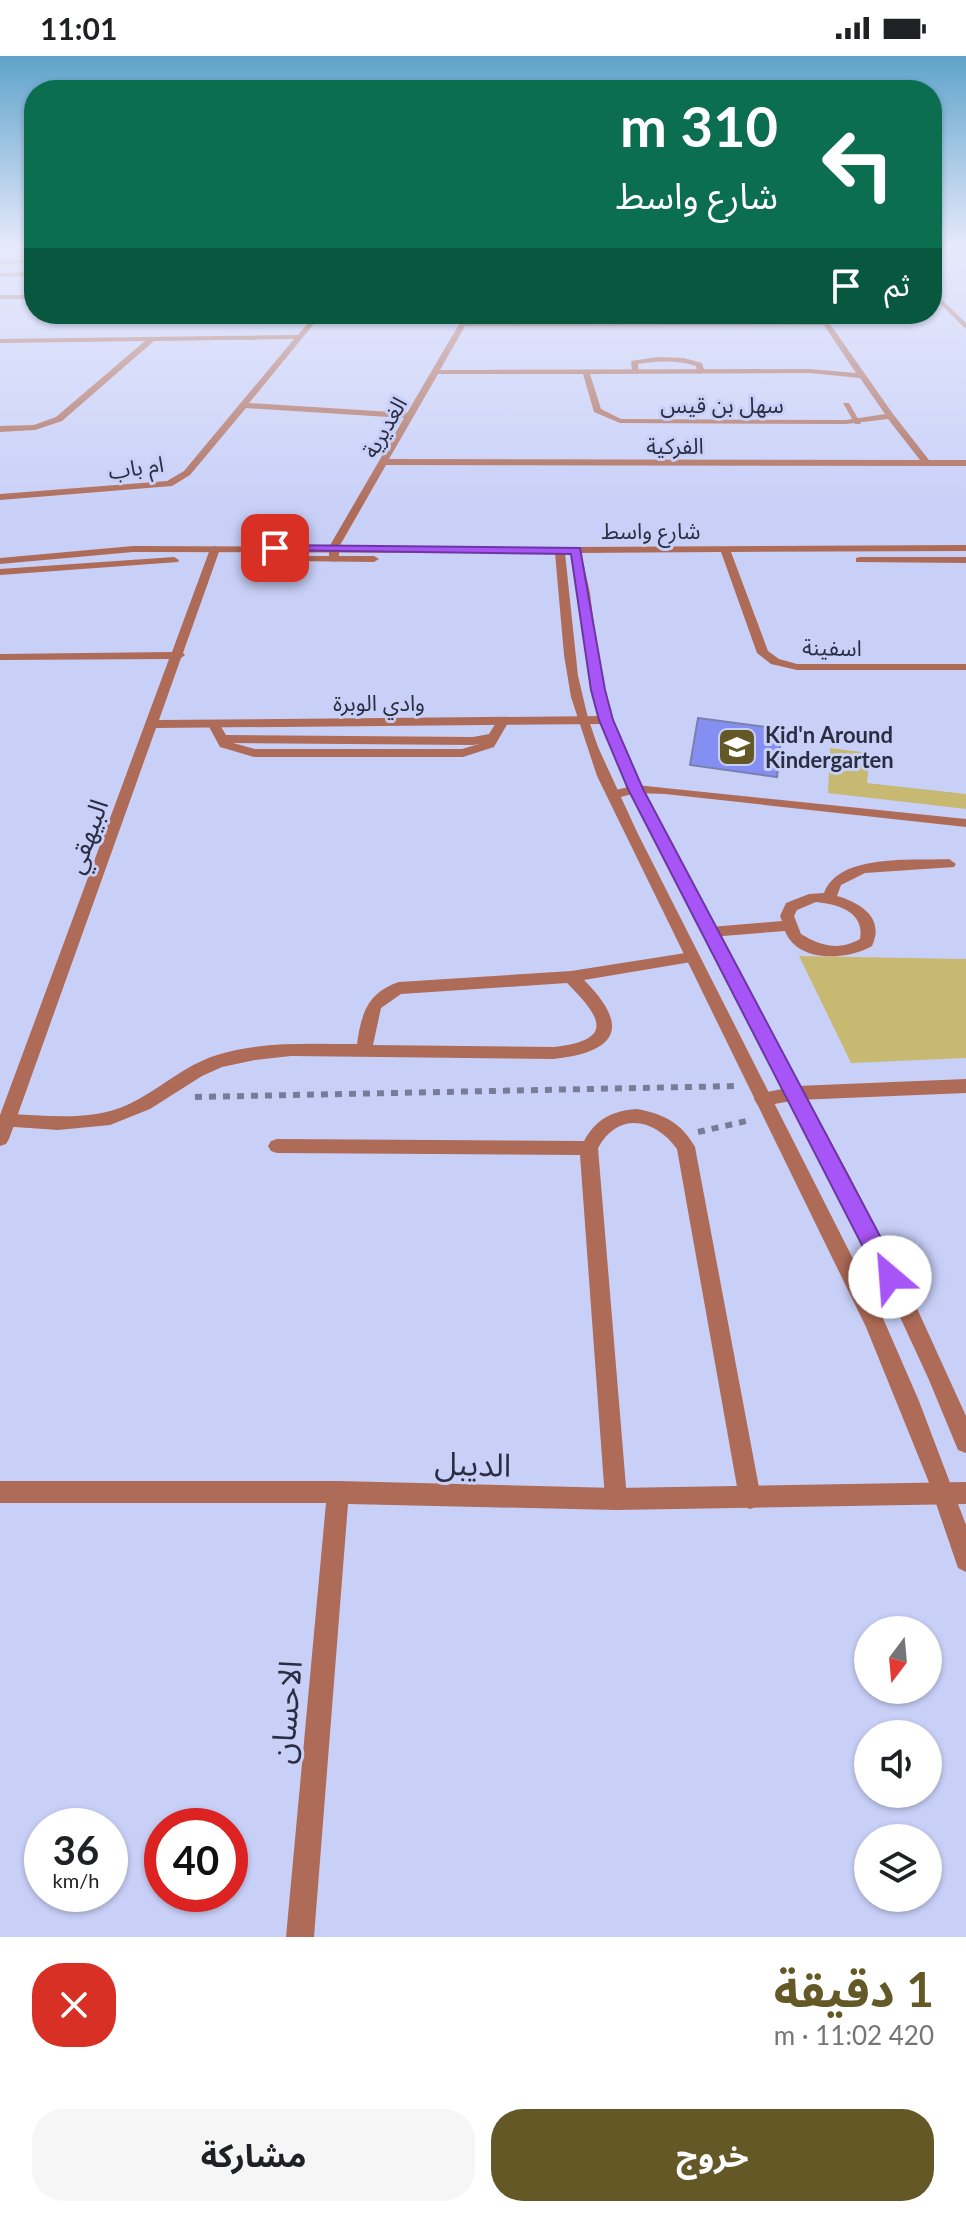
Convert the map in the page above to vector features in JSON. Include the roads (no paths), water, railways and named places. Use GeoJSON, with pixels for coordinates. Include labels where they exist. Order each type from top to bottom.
{"type":"FeatureCollection","features":[{"type":"Feature","properties":{"kind":"street","name":"الغديرية"},"geometry":{"type":"LineString","coordinates":[[334,553],[457,336]]}},
{"type":"Feature","properties":{"kind":"street"},"geometry":{"type":"LineString","coordinates":[[835,336],[890,416],[927,463]]}},
{"type":"Feature","properties":{"kind":"street"},"geometry":{"type":"LineString","coordinates":[[3,344],[12,341],[298,337]]}},
{"type":"Feature","properties":{"kind":"street","name":"ام باب"},"geometry":{"type":"LineString","coordinates":[[0,497],[169,484],[187,473],[298,337]]}},
{"type":"Feature","properties":{"kind":"street"},"geometry":{"type":"LineString","coordinates":[[0,429],[35,427],[59,419],[152,339]]}},
{"type":"Feature","properties":{"kind":"street"},"geometry":{"type":"LineString","coordinates":[[437,372],[809,371],[863,376]]}},
{"type":"Feature","properties":{"kind":"street","name":"سهل بن قيس"},"geometry":{"type":"LineString","coordinates":[[586,372],[600,414],[620,421],[858,422],[890,416]]}},
{"type":"Feature","properties":{"kind":"street"},"geometry":{"type":"LineString","coordinates":[[242,405],[410,416]]}},
{"type":"Feature","properties":{"kind":"street"},"geometry":{"type":"LineString","coordinates":[[846,405],[858,422]]}},
{"type":"Feature","properties":{"kind":"street","name":"الفركية"},"geometry":{"type":"LineString","coordinates":[[385,462],[966,463]]}},
{"type":"Feature","properties":{"kind":"street","name":"شارع واسط"},"geometry":{"type":"LineString","coordinates":[[727,555],[966,548]]}},
{"type":"Feature","properties":{"kind":"street","name":"شارع واسط"},"geometry":{"type":"LineString","coordinates":[[0,561],[133,549],[213,554],[727,555],[966,560]]}},
{"type":"Feature","properties":{"kind":"street","name":"شارع واسط"},"geometry":{"type":"LineString","coordinates":[[0,572],[213,554]]}},
{"type":"Feature","properties":{"kind":"street","name":"البيهقي"},"geometry":{"type":"LineString","coordinates":[[3,1130],[179,655],[213,554]]}},
{"type":"Feature","properties":{"kind":"street"},"geometry":{"type":"LineString","coordinates":[[569,554],[606,720],[636,789],[797,1093],[930,1356],[966,1442]]}},
{"type":"Feature","properties":{"kind":"street"},"geometry":{"type":"LineString","coordinates":[[569,554],[566,632],[582,720],[613,795],[772,1116],[834,1232],[902,1385],[955,1493],[966,1560]]}},
{"type":"Feature","properties":{"kind":"street","name":"اسفينة"},"geometry":{"type":"LineString","coordinates":[[727,555],[763,653],[775,662],[797,667],[966,667]]}},
{"type":"Feature","properties":{"kind":"street"},"geometry":{"type":"LineString","coordinates":[[0,657],[179,655]]}},
{"type":"Feature","properties":{"kind":"street","name":"وادي الوبرة"},"geometry":{"type":"LineString","coordinates":[[152,724],[606,720]]}},
{"type":"Feature","properties":{"kind":"street"},"geometry":{"type":"LineString","coordinates":[[213,723],[219,739],[231,748],[254,753],[463,753],[485,748],[496,736],[503,721]]}},
{"type":"Feature","properties":{"kind":"street"},"geometry":{"type":"LineString","coordinates":[[613,795],[636,789],[770,800],[966,823]]}},
{"type":"Feature","properties":{"kind":"street"},"geometry":{"type":"LineString","coordinates":[[829,898],[835,882],[862,868],[949,864]]}},
{"type":"Feature","properties":{"kind":"street"},"geometry":{"type":"LineString","coordinates":[[814,897],[829,898],[858,910],[868,920],[871,931],[867,942],[842,953],[825,952],[795,937],[788,926],[787,916],[791,907],[814,897]]}},
{"type":"Feature","properties":{"kind":"street"},"geometry":{"type":"LineString","coordinates":[[710,932],[788,926]]}},
{"type":"Feature","properties":{"kind":"street"},"geometry":{"type":"LineString","coordinates":[[364,1051],[372,1005],[388,991],[571,977],[692,957]]}},
{"type":"Feature","properties":{"kind":"street"},"geometry":{"type":"LineString","coordinates":[[3,1130],[110,1118],[157,1097],[199,1069],[234,1057],[291,1050],[554,1053],[587,1048],[599,1040],[605,1028],[605,1016],[600,1006],[571,977]]}},
{"type":"Feature","properties":{"kind":"street"},"geometry":{"type":"LineString","coordinates":[[760,1092],[966,1086]]}},
{"type":"Feature","properties":{"kind":"street"},"geometry":{"type":"LineString","coordinates":[[616,1499],[589,1148],[594,1134],[605,1122],[640,1114],[663,1121],[680,1136],[686,1147],[750,1498]]}},
{"type":"Feature","properties":{"kind":"street"},"geometry":{"type":"LineString","coordinates":[[277,1146],[589,1148]]}},
{"type":"Feature","properties":{"kind":"street","name":"الديبل"},"geometry":{"type":"LineString","coordinates":[[0,1492],[338,1492],[616,1499],[955,1493]]}},
{"type":"Feature","properties":{"kind":"street","name":"الاحسان"},"geometry":{"type":"LineString","coordinates":[[300,1937],[338,1492]]}},
{"type":"Feature","properties":{"kind":"place","name":"Kid'n Around Kindergarten"},"geometry":{"type":"Point","coordinates":[737,747]}}]}
